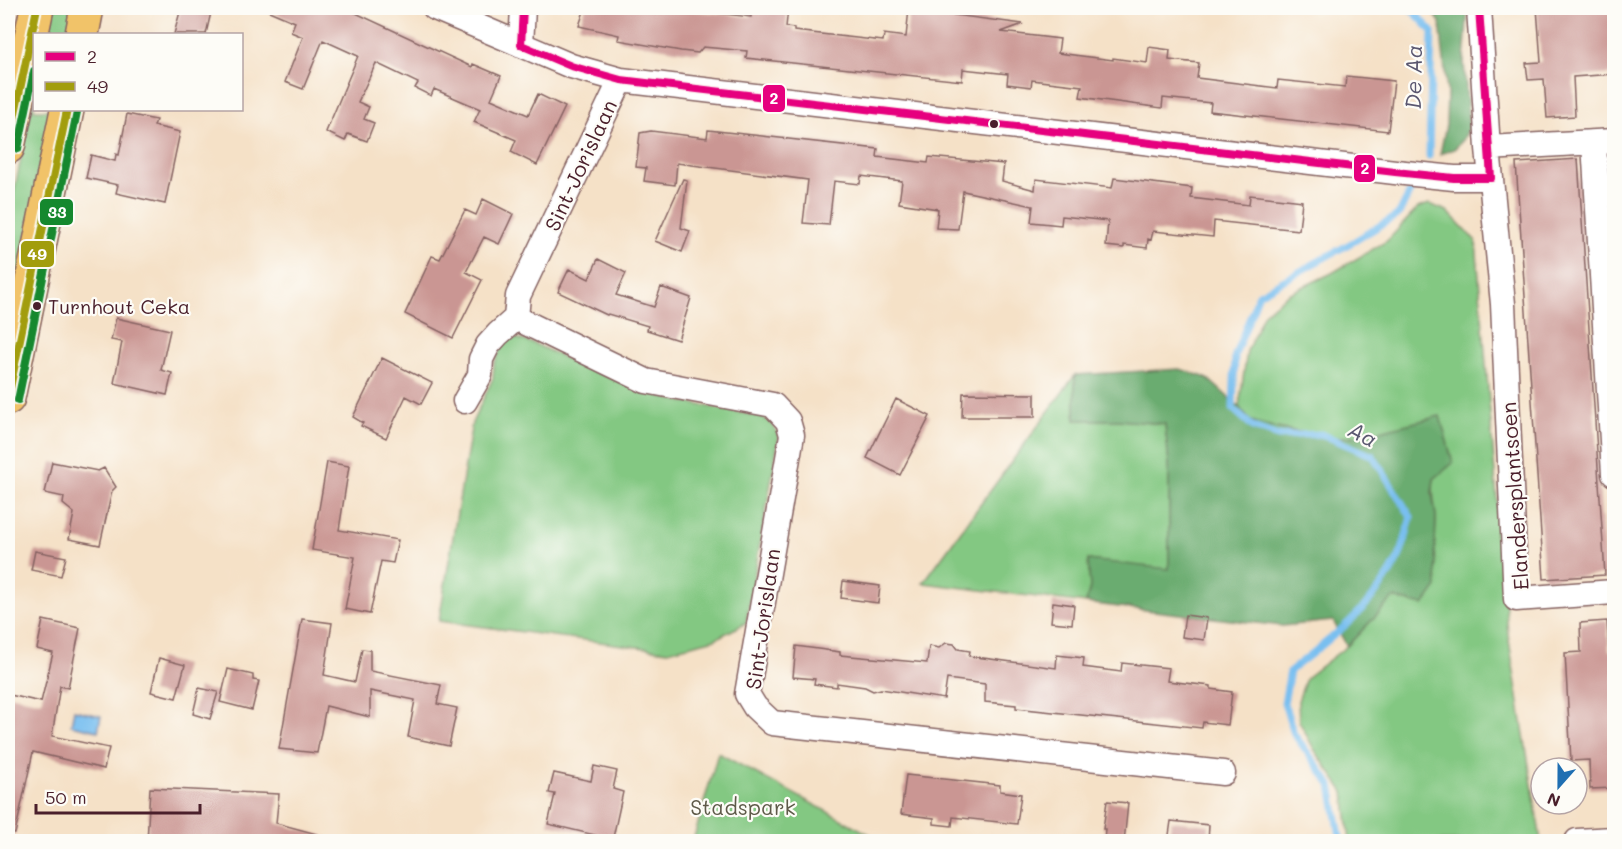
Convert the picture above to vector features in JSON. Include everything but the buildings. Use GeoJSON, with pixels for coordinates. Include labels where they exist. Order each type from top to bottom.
{"type":"FeatureCollection","features":[{"type":"Feature","properties":{"kind":"main road"},"geometry":{"type":"LineString","coordinates":[[8,147],[37,8]]}},
{"type":"Feature","properties":{"kind":"main road"},"geometry":{"type":"LineString","coordinates":[[82,33],[87,8]]}},
{"type":"Feature","properties":{"kind":"main road"},"geometry":{"type":"LineString","coordinates":[[8,398],[67,111]]}},
{"type":"Feature","properties":{"kind":"street"},"geometry":{"type":"LineString","coordinates":[[435,8],[571,66],[621,80],[1395,172],[1454,178],[1491,178],[1479,8]]}},
{"type":"Feature","properties":{"kind":"street"},"geometry":{"type":"LineString","coordinates":[[521,45],[523,8]]}},
{"type":"Feature","properties":{"kind":"street","name":"Sint-Jorislaan"},"geometry":{"type":"LineString","coordinates":[[621,80],[518,296],[516,318],[646,381],[773,405],[788,421],[792,435],[747,694],[755,707],[772,723],[1223,773]]}},
{"type":"Feature","properties":{"kind":"street"},"geometry":{"type":"LineString","coordinates":[[1488,148],[1604,142],[1608,371],[1614,474]]}},
{"type":"Feature","properties":{"kind":"street","name":"Elandersplantsoen"},"geometry":{"type":"LineString","coordinates":[[1491,178],[1503,303],[1516,599],[1614,592]]}},
{"type":"Feature","properties":{"kind":"street"},"geometry":{"type":"LineString","coordinates":[[465,401],[480,375],[481,359],[488,345],[516,318]]}},
{"type":"Feature","properties":{"kind":"street"},"geometry":{"type":"LineString","coordinates":[[1577,841],[1614,839]]}},
{"type":"Feature","properties":{"kind":"green space"},"geometry":{"type":"Polygon","coordinates":[[[53,8],[76,8],[70,33],[48,33],[53,8]]]}},
{"type":"Feature","properties":{"kind":"green space"},"geometry":{"type":"Polygon","coordinates":[[[1430,8],[1468,8],[1464,62],[1469,128],[1463,140],[1454,149],[1440,154],[1446,125],[1447,92],[1440,22],[1430,8]]]}},
{"type":"Feature","properties":{"kind":"green space"},"geometry":{"type":"Polygon","coordinates":[[[33,100],[33,111],[54,111],[8,325],[8,221],[33,100]]]}},
{"type":"Feature","properties":{"kind":"green space"},"geometry":{"type":"Polygon","coordinates":[[[1429,204],[1447,211],[1476,241],[1508,634],[1529,766],[1529,816],[1537,816],[1541,841],[1350,841],[1344,792],[1314,749],[1299,721],[1298,701],[1306,678],[1347,646],[1393,598],[1424,605],[1435,531],[1434,479],[1363,435],[1336,438],[1281,429],[1250,421],[1239,407],[1247,351],[1264,313],[1288,294],[1332,273],[1387,241],[1418,208],[1429,204]]]}},
{"type":"Feature","properties":{"kind":"green space"},"geometry":{"type":"Polygon","coordinates":[[[516,338],[535,344],[590,370],[669,399],[763,417],[773,425],[779,437],[746,623],[715,639],[668,651],[439,621],[472,423],[493,378],[494,364],[504,341],[516,338]]]}},
{"type":"Feature","properties":{"kind":"green space"},"geometry":{"type":"Polygon","coordinates":[[[1180,369],[1207,378],[1239,407],[1250,421],[1281,429],[1336,438],[1364,435],[1440,416],[1453,463],[1434,479],[1432,493],[1436,516],[1437,587],[1424,605],[1393,598],[1347,646],[1333,621],[1282,626],[1086,603],[1090,587],[1088,560],[1169,569],[1169,463],[1165,424],[1119,420],[1075,420],[1075,375],[1180,369]]]}},
{"type":"Feature","properties":{"kind":"green space"},"geometry":{"type":"Polygon","coordinates":[[[1075,375],[1075,420],[1119,420],[1165,424],[1169,463],[1169,570],[1088,560],[1090,587],[1086,603],[923,583],[1075,375]]]}},
{"type":"Feature","properties":{"kind":"green space","name":"Stadspark"},"geometry":{"type":"Polygon","coordinates":[[[718,753],[882,841],[693,841],[718,753]]]}},
{"type":"Feature","properties":{"kind":"water"},"geometry":{"type":"Polygon","coordinates":[[[74,710],[101,716],[98,731],[71,725],[74,710]]]}},
{"type":"Feature","properties":{"kind":"waterway","name":"De Aa"},"geometry":{"type":"LineString","coordinates":[[1410,8],[1432,31],[1429,156]]}},
{"type":"Feature","properties":{"kind":"waterway","name":"Aa"},"geometry":{"type":"LineString","coordinates":[[1337,842],[1340,836],[1331,785],[1294,734],[1284,703],[1290,671],[1351,620],[1378,591],[1399,557],[1411,517],[1373,456],[1321,434],[1278,436],[1253,427],[1233,409],[1235,355],[1259,294],[1399,214],[1410,192]]}},
{"type":"Feature","properties":{"kind":"transit line","name":"49"},"geometry":{"type":"LineString","coordinates":[[8,147],[37,8]]}},
{"type":"Feature","properties":{"kind":"transit line","name":"2"},"geometry":{"type":"LineString","coordinates":[[523,8],[521,45],[571,66],[621,80],[1395,172],[1454,178],[1491,178],[1479,8]]}},
{"type":"Feature","properties":{"kind":"transit line","name":"33"},"geometry":{"type":"LineString","coordinates":[[18,149],[33,76]]}},
{"type":"Feature","properties":{"kind":"transit line","name":"49"},"geometry":{"type":"LineString","coordinates":[[8,398],[67,111]]}},
{"type":"Feature","properties":{"kind":"transit line","name":"33"},"geometry":{"type":"LineString","coordinates":[[18,400],[77,112]]}},
{"type":"Feature","properties":{"kind":"place","name":"Turnhout Ceka"},"geometry":{"type":"Point","coordinates":[37,306]}}]}
